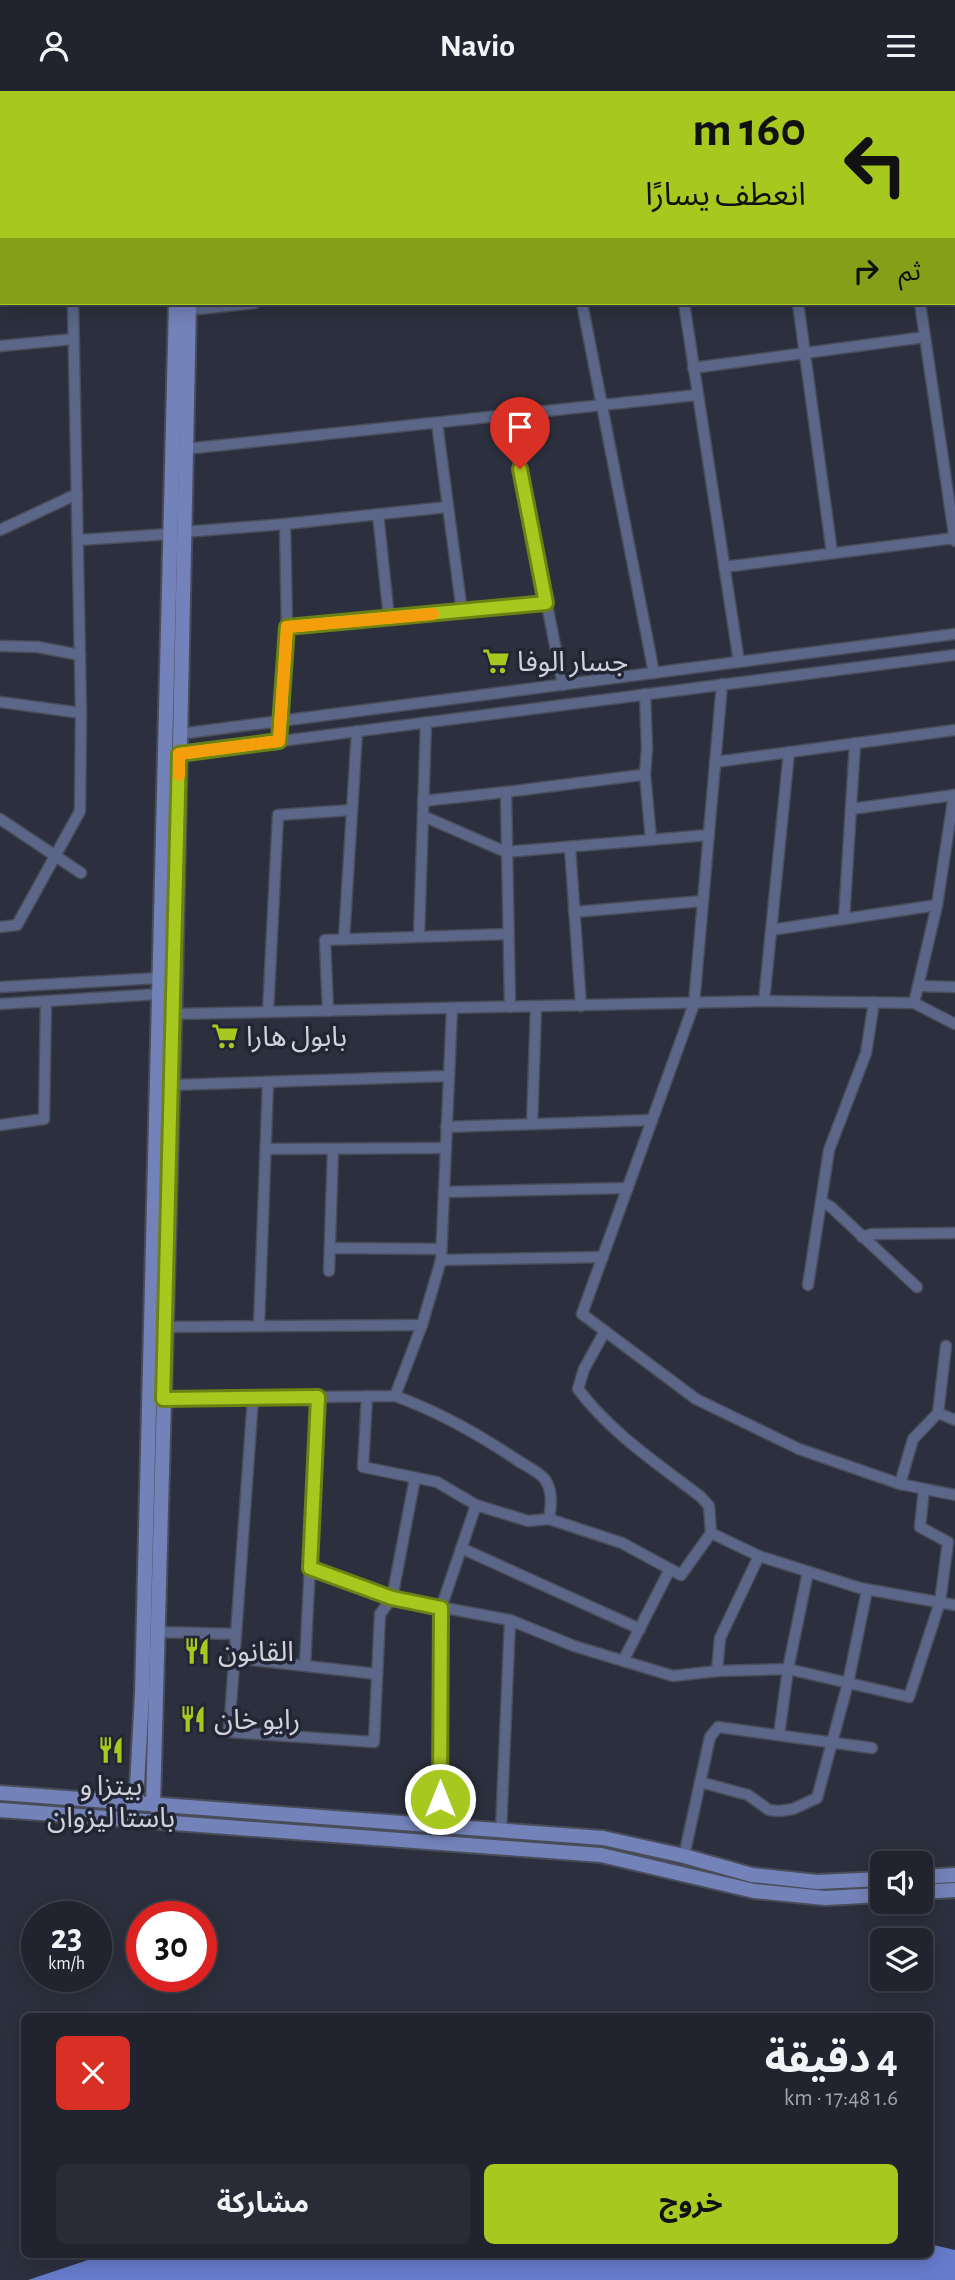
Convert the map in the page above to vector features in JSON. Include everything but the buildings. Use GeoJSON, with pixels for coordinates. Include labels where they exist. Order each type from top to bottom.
{"type":"FeatureCollection","features":[{"type":"Feature","properties":{"kind":"main road"},"geometry":{"type":"LineString","coordinates":[[153,1805],[174,1014],[179,754],[177,533],[185,449],[184,305]]}},
{"type":"Feature","properties":{"kind":"main road"},"geometry":{"type":"LineString","coordinates":[[136,1804],[142,1695],[159,978],[184,305]]}},
{"type":"Feature","properties":{"kind":"main road"},"geometry":{"type":"LineString","coordinates":[[0,1793],[603,1838],[752,1875],[817,1882],[870,1880]]}},
{"type":"Feature","properties":{"kind":"main road"},"geometry":{"type":"LineString","coordinates":[[0,1810],[601,1855],[754,1891],[825,1898],[870,1896]]}},
{"type":"Feature","properties":{"kind":"main road"},"geometry":{"type":"LineString","coordinates":[[933,1876],[955,1875]]}},
{"type":"Feature","properties":{"kind":"main road"},"geometry":{"type":"LineString","coordinates":[[933,1891],[955,1890]]}},
{"type":"Feature","properties":{"kind":"street"},"geometry":{"type":"LineString","coordinates":[[0,927],[17,925],[80,811],[81,713],[73,305]]}},
{"type":"Feature","properties":{"kind":"street"},"geometry":{"type":"LineString","coordinates":[[582,305],[653,673]]}},
{"type":"Feature","properties":{"kind":"street"},"geometry":{"type":"LineString","coordinates":[[684,305],[739,662]]}},
{"type":"Feature","properties":{"kind":"street"},"geometry":{"type":"LineString","coordinates":[[798,305],[832,553]]}},
{"type":"Feature","properties":{"kind":"street"},"geometry":{"type":"LineString","coordinates":[[724,567],[955,539],[920,305]]}},
{"type":"Feature","properties":{"kind":"street"},"geometry":{"type":"LineString","coordinates":[[693,368],[925,337]]}},
{"type":"Feature","properties":{"kind":"street"},"geometry":{"type":"LineString","coordinates":[[0,346],[74,338]]}},
{"type":"Feature","properties":{"kind":"street"},"geometry":{"type":"LineString","coordinates":[[185,449],[697,395]]}},
{"type":"Feature","properties":{"kind":"street"},"geometry":{"type":"LineString","coordinates":[[509,415],[563,685]]}},
{"type":"Feature","properties":{"kind":"street"},"geometry":{"type":"LineString","coordinates":[[437,423],[462,612]]}},
{"type":"Feature","properties":{"kind":"street"},"geometry":{"type":"LineString","coordinates":[[0,530],[77,494]]}},
{"type":"Feature","properties":{"kind":"street"},"geometry":{"type":"LineString","coordinates":[[78,540],[285,524],[447,507]]}},
{"type":"Feature","properties":{"kind":"street"},"geometry":{"type":"LineString","coordinates":[[378,514],[389,618]]}},
{"type":"Feature","properties":{"kind":"street"},"geometry":{"type":"LineString","coordinates":[[279,741],[287,627],[285,524]]}},
{"type":"Feature","properties":{"kind":"street"},"geometry":{"type":"LineString","coordinates":[[287,627],[546,603]]}},
{"type":"Feature","properties":{"kind":"street"},"geometry":{"type":"LineString","coordinates":[[179,734],[955,634]]}},
{"type":"Feature","properties":{"kind":"street"},"geometry":{"type":"LineString","coordinates":[[0,646],[38,647],[80,655]]}},
{"type":"Feature","properties":{"kind":"street"},"geometry":{"type":"LineString","coordinates":[[179,754],[955,655]]}},
{"type":"Feature","properties":{"kind":"street"},"geometry":{"type":"LineString","coordinates":[[722,684],[694,1004],[582,1314],[696,1399],[799,1449],[900,1484],[955,1495]]}},
{"type":"Feature","properties":{"kind":"street"},"geometry":{"type":"LineString","coordinates":[[645,694],[645,773],[651,840]]}},
{"type":"Feature","properties":{"kind":"street"},"geometry":{"type":"LineString","coordinates":[[0,702],[81,713]]}},
{"type":"Feature","properties":{"kind":"street"},"geometry":{"type":"LineString","coordinates":[[419,936],[426,722]]}},
{"type":"Feature","properties":{"kind":"street"},"geometry":{"type":"LineString","coordinates":[[715,762],[955,730]]}},
{"type":"Feature","properties":{"kind":"street"},"geometry":{"type":"LineString","coordinates":[[344,939],[357,731]]}},
{"type":"Feature","properties":{"kind":"street"},"geometry":{"type":"LineString","coordinates":[[844,919],[855,743]]}},
{"type":"Feature","properties":{"kind":"street"},"geometry":{"type":"LineString","coordinates":[[764,1000],[789,752]]}},
{"type":"Feature","properties":{"kind":"street"},"geometry":{"type":"LineString","coordinates":[[423,801],[641,775]]}},
{"type":"Feature","properties":{"kind":"street"},"geometry":{"type":"LineString","coordinates":[[506,792],[510,1007]]}},
{"type":"Feature","properties":{"kind":"street"},"geometry":{"type":"LineString","coordinates":[[851,809],[955,795],[937,905],[914,1003]]}},
{"type":"Feature","properties":{"kind":"street"},"geometry":{"type":"LineString","coordinates":[[268,1012],[278,815],[352,810]]}},
{"type":"Feature","properties":{"kind":"street"},"geometry":{"type":"LineString","coordinates":[[423,816],[506,852],[709,835]]}},
{"type":"Feature","properties":{"kind":"street"},"geometry":{"type":"LineString","coordinates":[[0,819],[81,873]]}},
{"type":"Feature","properties":{"kind":"street"},"geometry":{"type":"LineString","coordinates":[[570,847],[581,1006]]}},
{"type":"Feature","properties":{"kind":"street"},"geometry":{"type":"LineString","coordinates":[[574,912],[703,901]]}},
{"type":"Feature","properties":{"kind":"street"},"geometry":{"type":"LineString","coordinates":[[771,930],[937,905]]}},
{"type":"Feature","properties":{"kind":"street"},"geometry":{"type":"LineString","coordinates":[[328,1011],[325,940],[508,934]]}},
{"type":"Feature","properties":{"kind":"street"},"geometry":{"type":"LineString","coordinates":[[0,987],[159,978]]}},
{"type":"Feature","properties":{"kind":"street"},"geometry":{"type":"LineString","coordinates":[[918,986],[955,987]]}},
{"type":"Feature","properties":{"kind":"street"},"geometry":{"type":"LineString","coordinates":[[0,1004],[159,994]]}},
{"type":"Feature","properties":{"kind":"street"},"geometry":{"type":"LineString","coordinates":[[174,1014],[694,1004],[764,1000],[914,1003],[955,1024]]}},
{"type":"Feature","properties":{"kind":"street"},"geometry":{"type":"LineString","coordinates":[[0,1125],[44,1119],[46,1001]]}},
{"type":"Feature","properties":{"kind":"street"},"geometry":{"type":"LineString","coordinates":[[808,1285],[829,1150],[866,1053],[874,1002]]}},
{"type":"Feature","properties":{"kind":"street"},"geometry":{"type":"LineString","coordinates":[[532,1124],[536,1007]]}},
{"type":"Feature","properties":{"kind":"street"},"geometry":{"type":"LineString","coordinates":[[395,1396],[422,1325],[441,1260],[452,1009]]}},
{"type":"Feature","properties":{"kind":"street"},"geometry":{"type":"LineString","coordinates":[[172,1085],[449,1076]]}},
{"type":"Feature","properties":{"kind":"street"},"geometry":{"type":"LineString","coordinates":[[260,1326],[268,1082]]}},
{"type":"Feature","properties":{"kind":"street"},"geometry":{"type":"LineString","coordinates":[[446,1127],[652,1120]]}},
{"type":"Feature","properties":{"kind":"street"},"geometry":{"type":"LineString","coordinates":[[266,1149],[446,1148]]}},
{"type":"Feature","properties":{"kind":"street"},"geometry":{"type":"LineString","coordinates":[[329,1271],[334,1149]]}},
{"type":"Feature","properties":{"kind":"street"},"geometry":{"type":"LineString","coordinates":[[444,1192],[628,1188]]}},
{"type":"Feature","properties":{"kind":"street"},"geometry":{"type":"LineString","coordinates":[[822,1202],[831,1207],[918,1287]]}},
{"type":"Feature","properties":{"kind":"street"},"geometry":{"type":"LineString","coordinates":[[862,1237],[872,1234],[955,1233]]}},
{"type":"Feature","properties":{"kind":"street"},"geometry":{"type":"LineString","coordinates":[[330,1248],[441,1249]]}},
{"type":"Feature","properties":{"kind":"street"},"geometry":{"type":"LineString","coordinates":[[441,1260],[603,1257]]}},
{"type":"Feature","properties":{"kind":"street"},"geometry":{"type":"LineString","coordinates":[[165,1327],[422,1325]]}},
{"type":"Feature","properties":{"kind":"street"},"geometry":{"type":"LineString","coordinates":[[366,1396],[363,1467],[437,1482],[476,1504],[528,1521],[549,1519],[622,1543],[681,1575],[711,1533],[709,1506],[631,1444],[578,1389],[584,1369],[605,1331]]}},
{"type":"Feature","properties":{"kind":"street"},"geometry":{"type":"LineString","coordinates":[[900,1484],[913,1439],[938,1413],[946,1346]]}},
{"type":"Feature","properties":{"kind":"street"},"geometry":{"type":"LineString","coordinates":[[163,1399],[395,1396],[433,1410],[539,1474],[547,1482],[552,1500],[549,1519]]}},
{"type":"Feature","properties":{"kind":"street"},"geometry":{"type":"LineString","coordinates":[[305,1666],[318,1397]]}},
{"type":"Feature","properties":{"kind":"street"},"geometry":{"type":"LineString","coordinates":[[253,1398],[229,1732],[374,1742],[380,1614],[392,1598],[415,1478]]}},
{"type":"Feature","properties":{"kind":"street"},"geometry":{"type":"LineString","coordinates":[[938,1413],[955,1420]]}},
{"type":"Feature","properties":{"kind":"street"},"geometry":{"type":"LineString","coordinates":[[310,1568],[392,1598],[510,1621],[574,1646],[673,1676],[717,1671],[788,1669],[909,1697],[940,1602],[948,1542],[920,1527],[924,1489]]}},
{"type":"Feature","properties":{"kind":"street"},"geometry":{"type":"LineString","coordinates":[[440,1826],[441,1608],[476,1504]]}},
{"type":"Feature","properties":{"kind":"street"},"geometry":{"type":"LineString","coordinates":[[711,1533],[759,1556],[867,1590],[955,1605]]}},
{"type":"Feature","properties":{"kind":"street"},"geometry":{"type":"LineString","coordinates":[[461,1548],[640,1629]]}},
{"type":"Feature","properties":{"kind":"street"},"geometry":{"type":"LineString","coordinates":[[717,1671],[720,1638],[759,1556]]}},
{"type":"Feature","properties":{"kind":"street"},"geometry":{"type":"LineString","coordinates":[[623,1661],[670,1569]]}},
{"type":"Feature","properties":{"kind":"street"},"geometry":{"type":"LineString","coordinates":[[779,1735],[788,1669],[808,1572]]}},
{"type":"Feature","properties":{"kind":"street"},"geometry":{"type":"LineString","coordinates":[[700,1782],[748,1795],[768,1810],[793,1809],[817,1798],[848,1683],[867,1590]]}},
{"type":"Feature","properties":{"kind":"street"},"geometry":{"type":"LineString","coordinates":[[501,1831],[510,1621]]}},
{"type":"Feature","properties":{"kind":"street"},"geometry":{"type":"LineString","coordinates":[[156,1632],[236,1634]]}},
{"type":"Feature","properties":{"kind":"street"},"geometry":{"type":"LineString","coordinates":[[235,1658],[377,1675]]}},
{"type":"Feature","properties":{"kind":"street"},"geometry":{"type":"LineString","coordinates":[[684,1856],[710,1737],[718,1727],[872,1748]]}},
{"type":"Feature","properties":{"kind":"water"},"geometry":{"type":"Polygon","coordinates":[[[933,2245],[955,2250],[955,2280],[28,2280],[94,2258],[933,2258],[933,2245]]]}},
{"type":"Feature","properties":{"kind":"slow traffic"},"geometry":{"type":"LineString","coordinates":[[179,775],[179,754],[279,741],[287,627],[433,614]]}},
{"type":"Feature","properties":{"kind":"place","name":"جسار الوفا"},"geometry":{"type":"Point","coordinates":[496,661]}},
{"type":"Feature","properties":{"kind":"place","name":"بابول هارا"},"geometry":{"type":"Point","coordinates":[225,1036]}},
{"type":"Feature","properties":{"kind":"place","name":"القانون"},"geometry":{"type":"Point","coordinates":[197,1651]}},
{"type":"Feature","properties":{"kind":"place","name":"رايو خان"},"geometry":{"type":"Point","coordinates":[193,1719]}},
{"type":"Feature","properties":{"kind":"place","name":"بيتزا و باستا ليزوان"},"geometry":{"type":"Point","coordinates":[111,1750]}},
{"type":"Feature","properties":{"kind":"route"},"geometry":{"type":"LineString","coordinates":[[440,1799],[441,1608],[392,1598],[310,1568],[318,1397],[163,1399],[179,754],[279,741],[287,627],[546,603],[520,469]]}}]}
